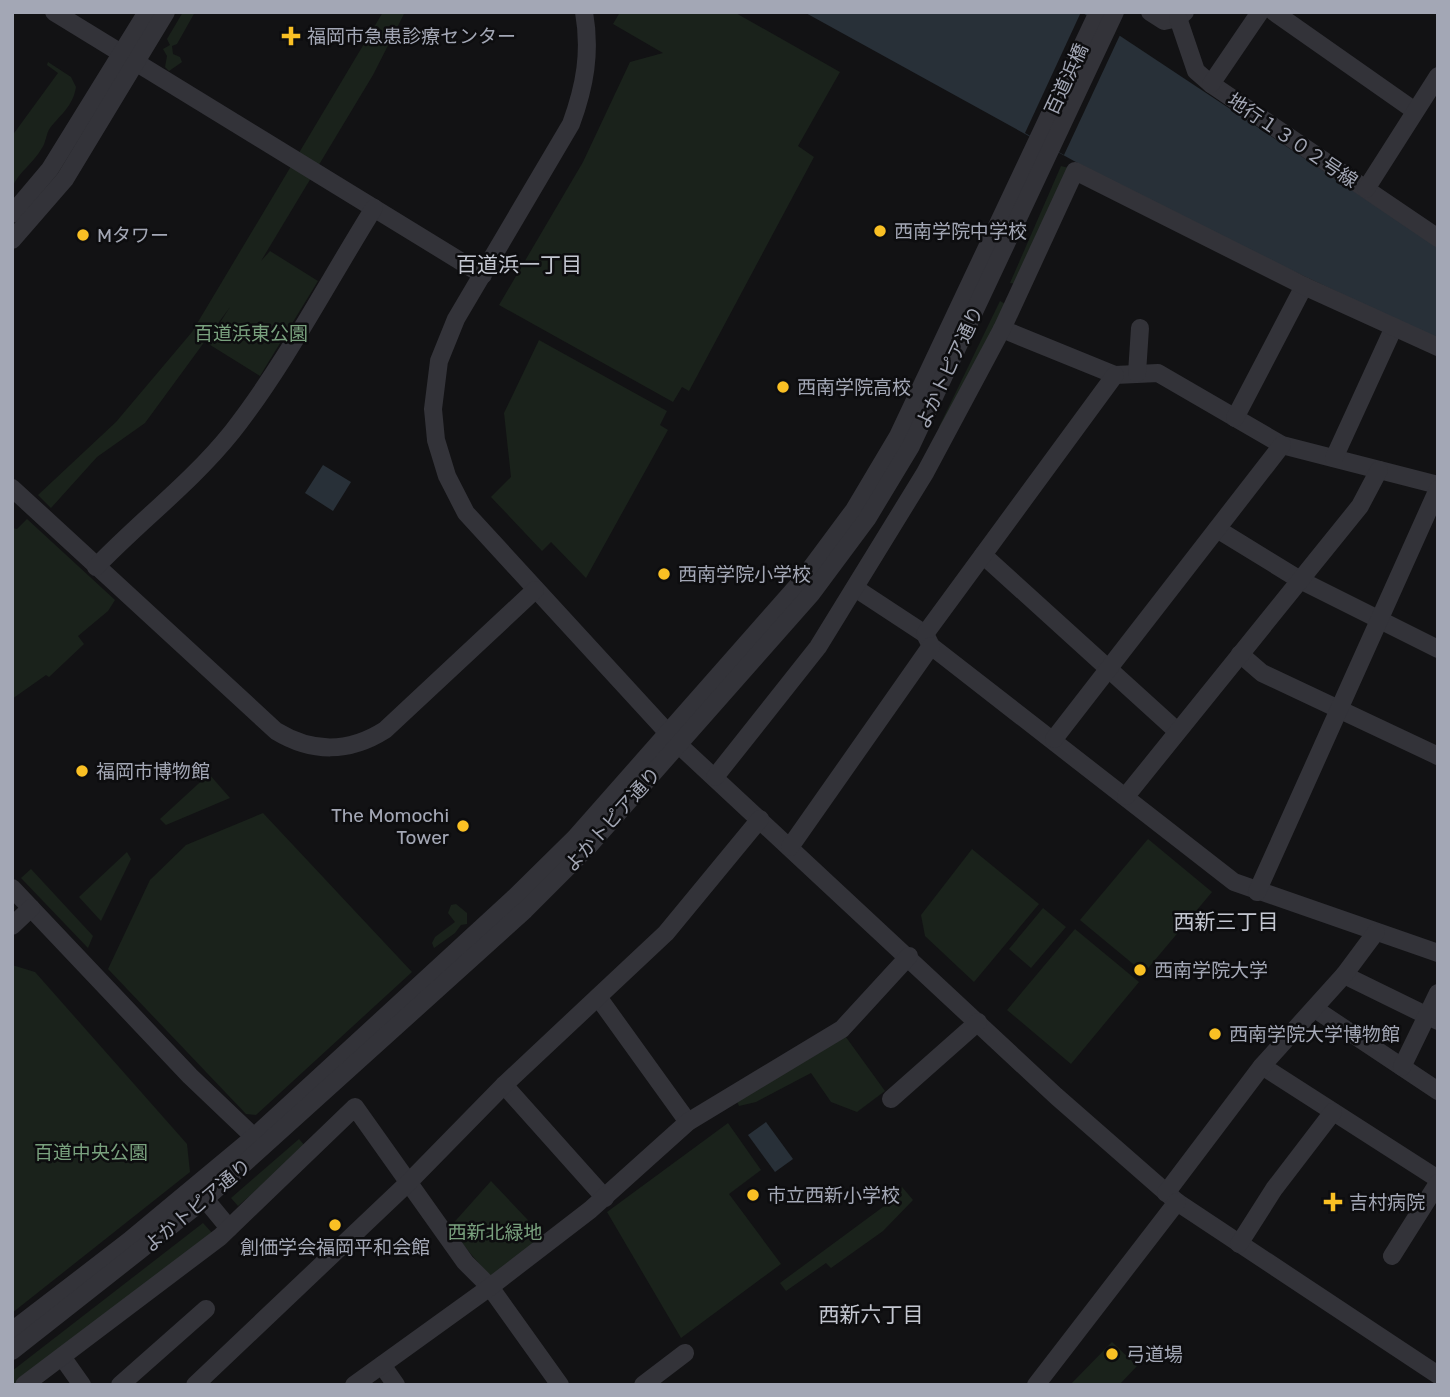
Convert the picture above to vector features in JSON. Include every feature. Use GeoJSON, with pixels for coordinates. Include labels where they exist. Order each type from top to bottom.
{"type":"FeatureCollection","features":[{"type":"Feature","properties":{"kind":"street"},"geometry":{"type":"LineString","coordinates":[[54,12],[483,275]]}},
{"type":"Feature","properties":{"kind":"street"},"geometry":{"type":"LineString","coordinates":[[12,240],[65,179],[129,57],[147,12]]}},
{"type":"Feature","properties":{"kind":"street"},"geometry":{"type":"LineString","coordinates":[[12,214],[50,169],[129,57],[166,12]]}},
{"type":"Feature","properties":{"kind":"street"},"geometry":{"type":"LineString","coordinates":[[584,12],[587,64],[575,114],[566,135],[456,319],[439,361],[433,409],[436,440],[447,476],[466,513],[673,739],[1172,1198],[1438,1375]]}},
{"type":"Feature","properties":{"kind":"street"},"geometry":{"type":"LineString","coordinates":[[1150,12],[1164,21],[1181,15]]}},
{"type":"Feature","properties":{"kind":"street"},"geometry":{"type":"LineString","coordinates":[[1211,84],[1260,12]]}},
{"type":"Feature","properties":{"kind":"street"},"geometry":{"type":"LineString","coordinates":[[1274,12],[1415,111]]}},
{"type":"Feature","properties":{"kind":"street","name":"地行１３０２号線"},"geometry":{"type":"LineString","coordinates":[[1181,15],[1196,71],[1211,84],[1438,238]]}},
{"type":"Feature","properties":{"kind":"street","name":"百道浜橋"},"geometry":{"type":"LineString","coordinates":[[1042,150],[1105,16]]}},
{"type":"Feature","properties":{"kind":"street"},"geometry":{"type":"LineString","coordinates":[[1366,188],[1438,76]]}},
{"type":"Feature","properties":{"kind":"street","name":"よかトピア通り"},"geometry":{"type":"LineString","coordinates":[[12,1331],[129,1241],[254,1137],[524,889],[673,739],[842,555],[911,446],[988,285],[1042,150]]}},
{"type":"Feature","properties":{"kind":"street","name":"よかトピア通り"},"geometry":{"type":"LineString","coordinates":[[12,1351],[205,1199],[525,909],[587,848],[799,584],[868,488],[919,394],[1042,150]]}},
{"type":"Feature","properties":{"kind":"street"},"geometry":{"type":"LineString","coordinates":[[715,777],[818,647],[925,473],[1002,329],[1075,171],[1304,286],[1438,347]]}},
{"type":"Feature","properties":{"kind":"street"},"geometry":{"type":"LineString","coordinates":[[96,567],[208,460],[230,434],[265,385],[374,208]]}},
{"type":"Feature","properties":{"kind":"street"},"geometry":{"type":"LineString","coordinates":[[988,285],[1016,298]]}},
{"type":"Feature","properties":{"kind":"street"},"geometry":{"type":"LineString","coordinates":[[1235,418],[1304,286]]}},
{"type":"Feature","properties":{"kind":"street"},"geometry":{"type":"LineString","coordinates":[[1334,458],[1394,327]]}},
{"type":"Feature","properties":{"kind":"street"},"geometry":{"type":"LineString","coordinates":[[1137,373],[1140,328]]}},
{"type":"Feature","properties":{"kind":"street"},"geometry":{"type":"LineString","coordinates":[[1002,329],[1115,375],[1158,373],[1282,445],[1410,478],[1437,493],[1257,892]]}},
{"type":"Feature","properties":{"kind":"street"},"geometry":{"type":"LineString","coordinates":[[790,847],[983,555],[1115,375]]}},
{"type":"Feature","properties":{"kind":"street"},"geometry":{"type":"LineString","coordinates":[[1054,739],[1282,445]]}},
{"type":"Feature","properties":{"kind":"street"},"geometry":{"type":"LineString","coordinates":[[1126,796],[1360,506],[1379,470]]}},
{"type":"Feature","properties":{"kind":"street"},"geometry":{"type":"LineString","coordinates":[[12,488],[275,730],[296,741],[327,749],[359,745],[385,730],[535,590]]}},
{"type":"Feature","properties":{"kind":"street"},"geometry":{"type":"LineString","coordinates":[[1217,529],[1300,580],[1378,622],[1438,649]]}},
{"type":"Feature","properties":{"kind":"street"},"geometry":{"type":"LineString","coordinates":[[842,555],[861,568],[866,567]]}},
{"type":"Feature","properties":{"kind":"street"},"geometry":{"type":"LineString","coordinates":[[983,555],[1177,731]]}},
{"type":"Feature","properties":{"kind":"street"},"geometry":{"type":"LineString","coordinates":[[855,589],[928,640],[1234,882],[1438,953]]}},
{"type":"Feature","properties":{"kind":"street"},"geometry":{"type":"LineString","coordinates":[[1240,654],[1262,673],[1438,756]]}},
{"type":"Feature","properties":{"kind":"street"},"geometry":{"type":"LineString","coordinates":[[195,1385],[666,933],[760,819]]}},
{"type":"Feature","properties":{"kind":"street"},"geometry":{"type":"LineString","coordinates":[[12,888],[190,1076],[254,1137]]}},
{"type":"Feature","properties":{"kind":"street"},"geometry":{"type":"LineString","coordinates":[[12,926],[31,908]]}},
{"type":"Feature","properties":{"kind":"street"},"geometry":{"type":"LineString","coordinates":[[1036,1385],[1172,1198],[1262,1066],[1344,975],[1376,932]]}},
{"type":"Feature","properties":{"kind":"street"},"geometry":{"type":"LineString","coordinates":[[354,1385],[490,1287],[605,1198],[688,1122],[842,1028],[909,956]]}},
{"type":"Feature","properties":{"kind":"street"},"geometry":{"type":"LineString","coordinates":[[1344,975],[1432,1019]]}},
{"type":"Feature","properties":{"kind":"street"},"geometry":{"type":"LineString","coordinates":[[1402,1067],[1432,1019],[1438,993]]}},
{"type":"Feature","properties":{"kind":"street"},"geometry":{"type":"LineString","coordinates":[[598,997],[688,1122]]}},
{"type":"Feature","properties":{"kind":"street"},"geometry":{"type":"LineString","coordinates":[[1315,1009],[1438,1091]]}},
{"type":"Feature","properties":{"kind":"street"},"geometry":{"type":"LineString","coordinates":[[891,1099],[978,1022]]}},
{"type":"Feature","properties":{"kind":"street"},"geometry":{"type":"LineString","coordinates":[[1262,1066],[1438,1181],[1392,1256]]}},
{"type":"Feature","properties":{"kind":"street"},"geometry":{"type":"LineString","coordinates":[[504,1086],[605,1198]]}},
{"type":"Feature","properties":{"kind":"street"},"geometry":{"type":"LineString","coordinates":[[24,1385],[229,1227],[355,1107],[465,1262],[490,1287],[559,1385]]}},
{"type":"Feature","properties":{"kind":"street"},"geometry":{"type":"LineString","coordinates":[[1239,1244],[1281,1180],[1333,1112]]}},
{"type":"Feature","properties":{"kind":"street"},"geometry":{"type":"LineString","coordinates":[[205,1199],[229,1227]]}},
{"type":"Feature","properties":{"kind":"street"},"geometry":{"type":"LineString","coordinates":[[120,1385],[206,1309]]}},
{"type":"Feature","properties":{"kind":"street"},"geometry":{"type":"LineString","coordinates":[[643,1385],[685,1353]]}},
{"type":"Feature","properties":{"kind":"street"},"geometry":{"type":"LineString","coordinates":[[65,1361],[82,1385]]}},
{"type":"Feature","properties":{"kind":"street"},"geometry":{"type":"LineString","coordinates":[[382,1365],[396,1385]]}},
{"type":"Feature","properties":{"kind":"green space"},"geometry":{"type":"Polygon","coordinates":[[[183,12],[195,12],[177,44],[172,46],[173,54],[180,57],[182,62],[169,71],[165,67],[167,56],[163,49],[170,45],[167,39],[183,12]]]}},
{"type":"Feature","properties":{"kind":"green space","name":"百道浜東公園"},"geometry":{"type":"Polygon","coordinates":[[[383,12],[405,12],[373,75],[261,261],[270,251],[318,281],[260,376],[207,343],[230,307],[145,423],[97,457],[51,508],[38,495],[116,422],[192,332],[383,12]]]}},
{"type":"Feature","properties":{"kind":"green space"},"geometry":{"type":"Polygon","coordinates":[[[620,12],[734,12],[840,72],[798,146],[814,157],[689,391],[682,387],[673,402],[499,305],[583,162],[630,62],[663,53],[613,24],[620,12]]]}},
{"type":"Feature","properties":{"kind":"green space"},"geometry":{"type":"Polygon","coordinates":[[[48,62],[71,77],[76,87],[74,94],[66,109],[50,128],[38,154],[12,188],[12,136],[58,73],[47,65],[48,62]]]}},
{"type":"Feature","properties":{"kind":"green space"},"geometry":{"type":"Polygon","coordinates":[[[1061,166],[1069,168],[1016,284],[1010,283],[1061,166]]]}},
{"type":"Feature","properties":{"kind":"green space"},"geometry":{"type":"Polygon","coordinates":[[[1000,301],[1009,306],[945,429],[939,427],[1000,301]]]}},
{"type":"Feature","properties":{"kind":"green space"},"geometry":{"type":"Polygon","coordinates":[[[539,340],[667,411],[660,425],[668,430],[586,578],[551,542],[542,551],[491,497],[511,477],[504,413],[539,340]]]}},
{"type":"Feature","properties":{"kind":"green space"},"geometry":{"type":"Polygon","coordinates":[[[27,519],[115,600],[108,611],[78,636],[84,644],[49,677],[46,675],[12,699],[12,528],[17,529],[27,519]]]}},
{"type":"Feature","properties":{"kind":"green space"},"geometry":{"type":"Polygon","coordinates":[[[209,774],[230,798],[166,825],[160,819],[209,774]]]}},
{"type":"Feature","properties":{"kind":"green space"},"geometry":{"type":"Polygon","coordinates":[[[263,813],[412,972],[256,1115],[246,1114],[108,969],[150,880],[186,845],[263,813]]]}},
{"type":"Feature","properties":{"kind":"green space"},"geometry":{"type":"Polygon","coordinates":[[[1148,839],[1212,892],[1144,973],[1080,920],[1148,839]]]}},
{"type":"Feature","properties":{"kind":"green space"},"geometry":{"type":"Polygon","coordinates":[[[972,849],[1039,904],[974,982],[925,936],[921,915],[972,849]]]}},
{"type":"Feature","properties":{"kind":"green space"},"geometry":{"type":"Polygon","coordinates":[[[127,852],[131,859],[101,921],[79,897],[127,852]]]}},
{"type":"Feature","properties":{"kind":"green space"},"geometry":{"type":"Polygon","coordinates":[[[31,869],[93,936],[88,948],[21,878],[31,869]]]}},
{"type":"Feature","properties":{"kind":"green space"},"geometry":{"type":"Polygon","coordinates":[[[456,904],[467,913],[467,924],[461,925],[455,933],[434,948],[432,943],[435,937],[455,922],[448,913],[451,905],[456,904]]]}},
{"type":"Feature","properties":{"kind":"green space"},"geometry":{"type":"Polygon","coordinates":[[[1043,908],[1066,927],[1031,968],[1009,949],[1043,908]]]}},
{"type":"Feature","properties":{"kind":"green space"},"geometry":{"type":"Polygon","coordinates":[[[1075,929],[1139,982],[1071,1064],[1007,1010],[1075,929]]]}},
{"type":"Feature","properties":{"kind":"green space","name":"百道中央公園"},"geometry":{"type":"Polygon","coordinates":[[[12,965],[35,972],[187,1144],[190,1172],[12,1313],[12,965]]]}},
{"type":"Feature","properties":{"kind":"green space"},"geometry":{"type":"Polygon","coordinates":[[[843,1033],[885,1091],[857,1112],[831,1102],[811,1073],[756,1102],[739,1106],[736,1099],[843,1033]]]}},
{"type":"Feature","properties":{"kind":"green space"},"geometry":{"type":"Polygon","coordinates":[[[728,1123],[761,1170],[729,1194],[781,1264],[681,1338],[607,1212],[728,1123]]]}},
{"type":"Feature","properties":{"kind":"green space"},"geometry":{"type":"Polygon","coordinates":[[[299,1139],[306,1147],[238,1206],[231,1198],[299,1139]]]}},
{"type":"Feature","properties":{"kind":"green space","name":"西新北緑地"},"geometry":{"type":"Polygon","coordinates":[[[491,1181],[543,1236],[492,1279],[449,1228],[491,1181]]]}},
{"type":"Feature","properties":{"kind":"green space"},"geometry":{"type":"Polygon","coordinates":[[[902,1187],[913,1200],[883,1231],[831,1268],[826,1263],[786,1291],[780,1283],[887,1204],[902,1187]]]}},
{"type":"Feature","properties":{"kind":"green space"},"geometry":{"type":"Polygon","coordinates":[[[203,1223],[213,1234],[18,1385],[12,1385],[12,1371],[203,1223]]]}},
{"type":"Feature","properties":{"kind":"green space","name":"弓道場"},"geometry":{"type":"Polygon","coordinates":[[[1112,1342],[1137,1366],[1119,1385],[1070,1385],[1112,1342]]]}},
{"type":"Feature","properties":{"kind":"shaded area"},"geometry":{"type":"Polygon","coordinates":[[[804,12],[1084,12],[1438,247],[1438,339],[1216,235],[1074,161],[804,12]]]}},
{"type":"Feature","properties":{"kind":"shaded area"},"geometry":{"type":"Polygon","coordinates":[[[323,465],[351,482],[333,511],[305,493],[323,465]]]}},
{"type":"Feature","properties":{"kind":"shaded area"},"geometry":{"type":"Polygon","coordinates":[[[766,1122],[793,1159],[775,1172],[748,1135],[766,1122]]]}},
{"type":"Feature","properties":{"kind":"pier"},"geometry":{"type":"Polygon","coordinates":[[[1081,12],[1120,35],[1064,155],[1025,133],[1081,12]]]}},
{"type":"Feature","properties":{"kind":"place","name":"福岡市急患診療センター"},"geometry":{"type":"Point","coordinates":[291,36]}},
{"type":"Feature","properties":{"kind":"place","name":"西南学院中学校"},"geometry":{"type":"Point","coordinates":[880,231]}},
{"type":"Feature","properties":{"kind":"place","name":"Mタワー"},"geometry":{"type":"Point","coordinates":[83,235]}},
{"type":"Feature","properties":{"kind":"place","name":"西南学院高校"},"geometry":{"type":"Point","coordinates":[783,387]}},
{"type":"Feature","properties":{"kind":"place","name":"西南学院小学校"},"geometry":{"type":"Point","coordinates":[664,574]}},
{"type":"Feature","properties":{"kind":"place","name":"福岡市博物館"},"geometry":{"type":"Point","coordinates":[82,771]}},
{"type":"Feature","properties":{"kind":"place","name":"The Momochi Tower"},"geometry":{"type":"Point","coordinates":[463,826]}},
{"type":"Feature","properties":{"kind":"place","name":"西南学院大学"},"geometry":{"type":"Point","coordinates":[1140,970]}},
{"type":"Feature","properties":{"kind":"place","name":"西南学院大学博物館"},"geometry":{"type":"Point","coordinates":[1215,1034]}},
{"type":"Feature","properties":{"kind":"place","name":"市立西新小学校"},"geometry":{"type":"Point","coordinates":[753,1195]}},
{"type":"Feature","properties":{"kind":"place","name":"吉村病院"},"geometry":{"type":"Point","coordinates":[1333,1202]}},
{"type":"Feature","properties":{"kind":"place","name":"創価学会福岡平和会館"},"geometry":{"type":"Point","coordinates":[335,1225]}},
{"type":"Feature","properties":{"kind":"place","name":"弓道場"},"geometry":{"type":"Point","coordinates":[1112,1354]}},
{"type":"Feature","properties":{"kind":"district","name":"百道浜一丁目"},"geometry":{"type":"Point","coordinates":[519,265]}},
{"type":"Feature","properties":{"kind":"district","name":"西新三丁目"},"geometry":{"type":"Point","coordinates":[1226,922]}},
{"type":"Feature","properties":{"kind":"district","name":"西新六丁目"},"geometry":{"type":"Point","coordinates":[871,1315]}}]}
